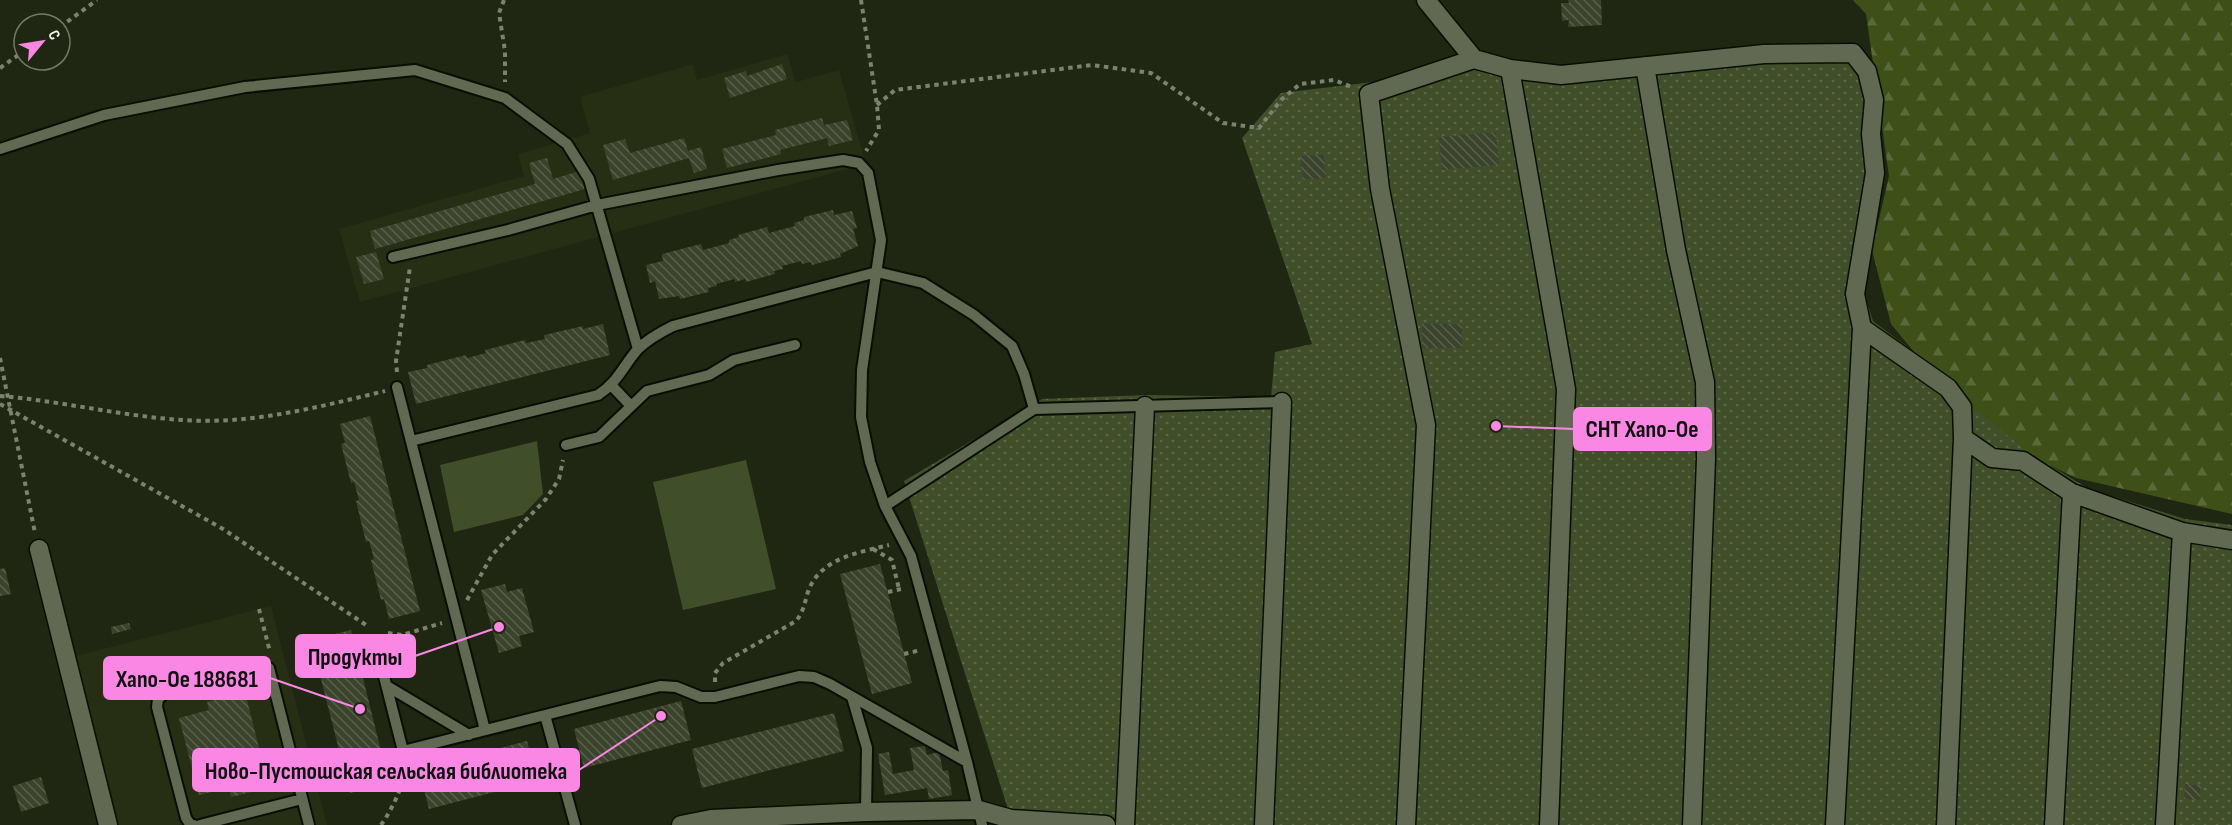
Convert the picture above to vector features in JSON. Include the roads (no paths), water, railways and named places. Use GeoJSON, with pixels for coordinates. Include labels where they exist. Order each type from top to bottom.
{"type":"FeatureCollection","features":[{"type":"Feature","properties":{"kind":"street"},"geometry":{"type":"LineString","coordinates":[[1426,0],[1474,59]]}},
{"type":"Feature","properties":{"kind":"street"},"geometry":{"type":"LineString","coordinates":[[1406,825],[1426,425],[1380,189],[1369,94],[1474,59],[1510,69],[1562,75],[1764,54],[1853,53],[1867,70],[1874,100],[1871,134],[1875,173],[1855,294],[1862,328],[1835,825]]}},
{"type":"Feature","properties":{"kind":"street"},"geometry":{"type":"LineString","coordinates":[[1645,66],[1676,250],[1705,382],[1706,459],[1692,825]]}},
{"type":"Feature","properties":{"kind":"street"},"geometry":{"type":"LineString","coordinates":[[1510,69],[1566,389],[1549,825]]}},
{"type":"Feature","properties":{"kind":"street"},"geometry":{"type":"LineString","coordinates":[[1862,328],[1948,388],[1962,407],[1964,438],[1946,825]]}},
{"type":"Feature","properties":{"kind":"street"},"geometry":{"type":"LineString","coordinates":[[1264,825],[1282,402]]}},
{"type":"Feature","properties":{"kind":"street"},"geometry":{"type":"LineString","coordinates":[[1125,825],[1145,406]]}},
{"type":"Feature","properties":{"kind":"street"},"geometry":{"type":"LineString","coordinates":[[1964,438],[1992,458],[2023,461],[2072,494],[2182,532],[2232,540]]}},
{"type":"Feature","properties":{"kind":"street"},"geometry":{"type":"LineString","coordinates":[[2054,825],[2072,494]]}},
{"type":"Feature","properties":{"kind":"street"},"geometry":{"type":"LineString","coordinates":[[2165,825],[2182,532]]}},
{"type":"Feature","properties":{"kind":"street"},"geometry":{"type":"LineString","coordinates":[[39,549],[108,825]]}},
{"type":"Feature","properties":{"kind":"street"},"geometry":{"type":"LineString","coordinates":[[681,825],[711,819],[866,812],[1106,825]]}},
{"type":"Feature","properties":{"kind":"lane"},"geometry":{"type":"LineString","coordinates":[[0,149],[104,115],[245,87],[416,70],[505,98],[567,144],[589,179],[638,349]]}},
{"type":"Feature","properties":{"kind":"lane"},"geometry":{"type":"LineString","coordinates":[[393,257],[508,230],[597,205],[789,168],[843,160],[859,163],[868,173],[881,240],[862,370],[861,417],[870,462],[885,506],[911,556],[981,818]]}},
{"type":"Feature","properties":{"kind":"lane"},"geometry":{"type":"LineString","coordinates":[[411,441],[598,395],[612,386],[638,349],[656,335],[673,326],[877,272],[923,283],[974,315],[1011,346],[1024,374],[1034,409]]}},
{"type":"Feature","properties":{"kind":"lane"},"geometry":{"type":"LineString","coordinates":[[566,445],[600,437],[647,391],[709,375],[735,360],[795,345]]}},
{"type":"Feature","properties":{"kind":"lane"},"geometry":{"type":"LineString","coordinates":[[612,386],[631,406]]}},
{"type":"Feature","properties":{"kind":"lane"},"geometry":{"type":"LineString","coordinates":[[398,387],[485,730]]}},
{"type":"Feature","properties":{"kind":"lane"},"geometry":{"type":"LineString","coordinates":[[885,506],[1034,409],[1282,402]]}},
{"type":"Feature","properties":{"kind":"lane"},"geometry":{"type":"LineString","coordinates":[[374,636],[403,751],[660,686],[676,687],[701,697],[715,698],[798,676],[814,676],[967,762]]}},
{"type":"Feature","properties":{"kind":"lane"},"geometry":{"type":"LineString","coordinates":[[194,825],[190,824],[186,818],[157,707],[158,699],[165,694],[268,668],[309,825]]}},
{"type":"Feature","properties":{"kind":"lane"},"geometry":{"type":"LineString","coordinates":[[387,686],[469,735]]}},
{"type":"Feature","properties":{"kind":"lane"},"geometry":{"type":"LineString","coordinates":[[852,697],[867,748],[866,812]]}},
{"type":"Feature","properties":{"kind":"lane"},"geometry":{"type":"LineString","coordinates":[[545,715],[575,825]]}},
{"type":"Feature","properties":{"kind":"lane"},"geometry":{"type":"LineString","coordinates":[[200,825],[302,799]]}},
{"type":"Feature","properties":{"kind":"place","name":"СНТ Хапо-Ое"},"geometry":{"type":"Point","coordinates":[1496,426]}},
{"type":"Feature","properties":{"kind":"place","name":"Продукты"},"geometry":{"type":"Point","coordinates":[499,627]}},
{"type":"Feature","properties":{"kind":"place","name":"Хапо-Ое 188681"},"geometry":{"type":"Point","coordinates":[360,709]}},
{"type":"Feature","properties":{"kind":"place","name":"Ново-Пустошская сельская библиотека"},"geometry":{"type":"Point","coordinates":[661,716]}}]}
